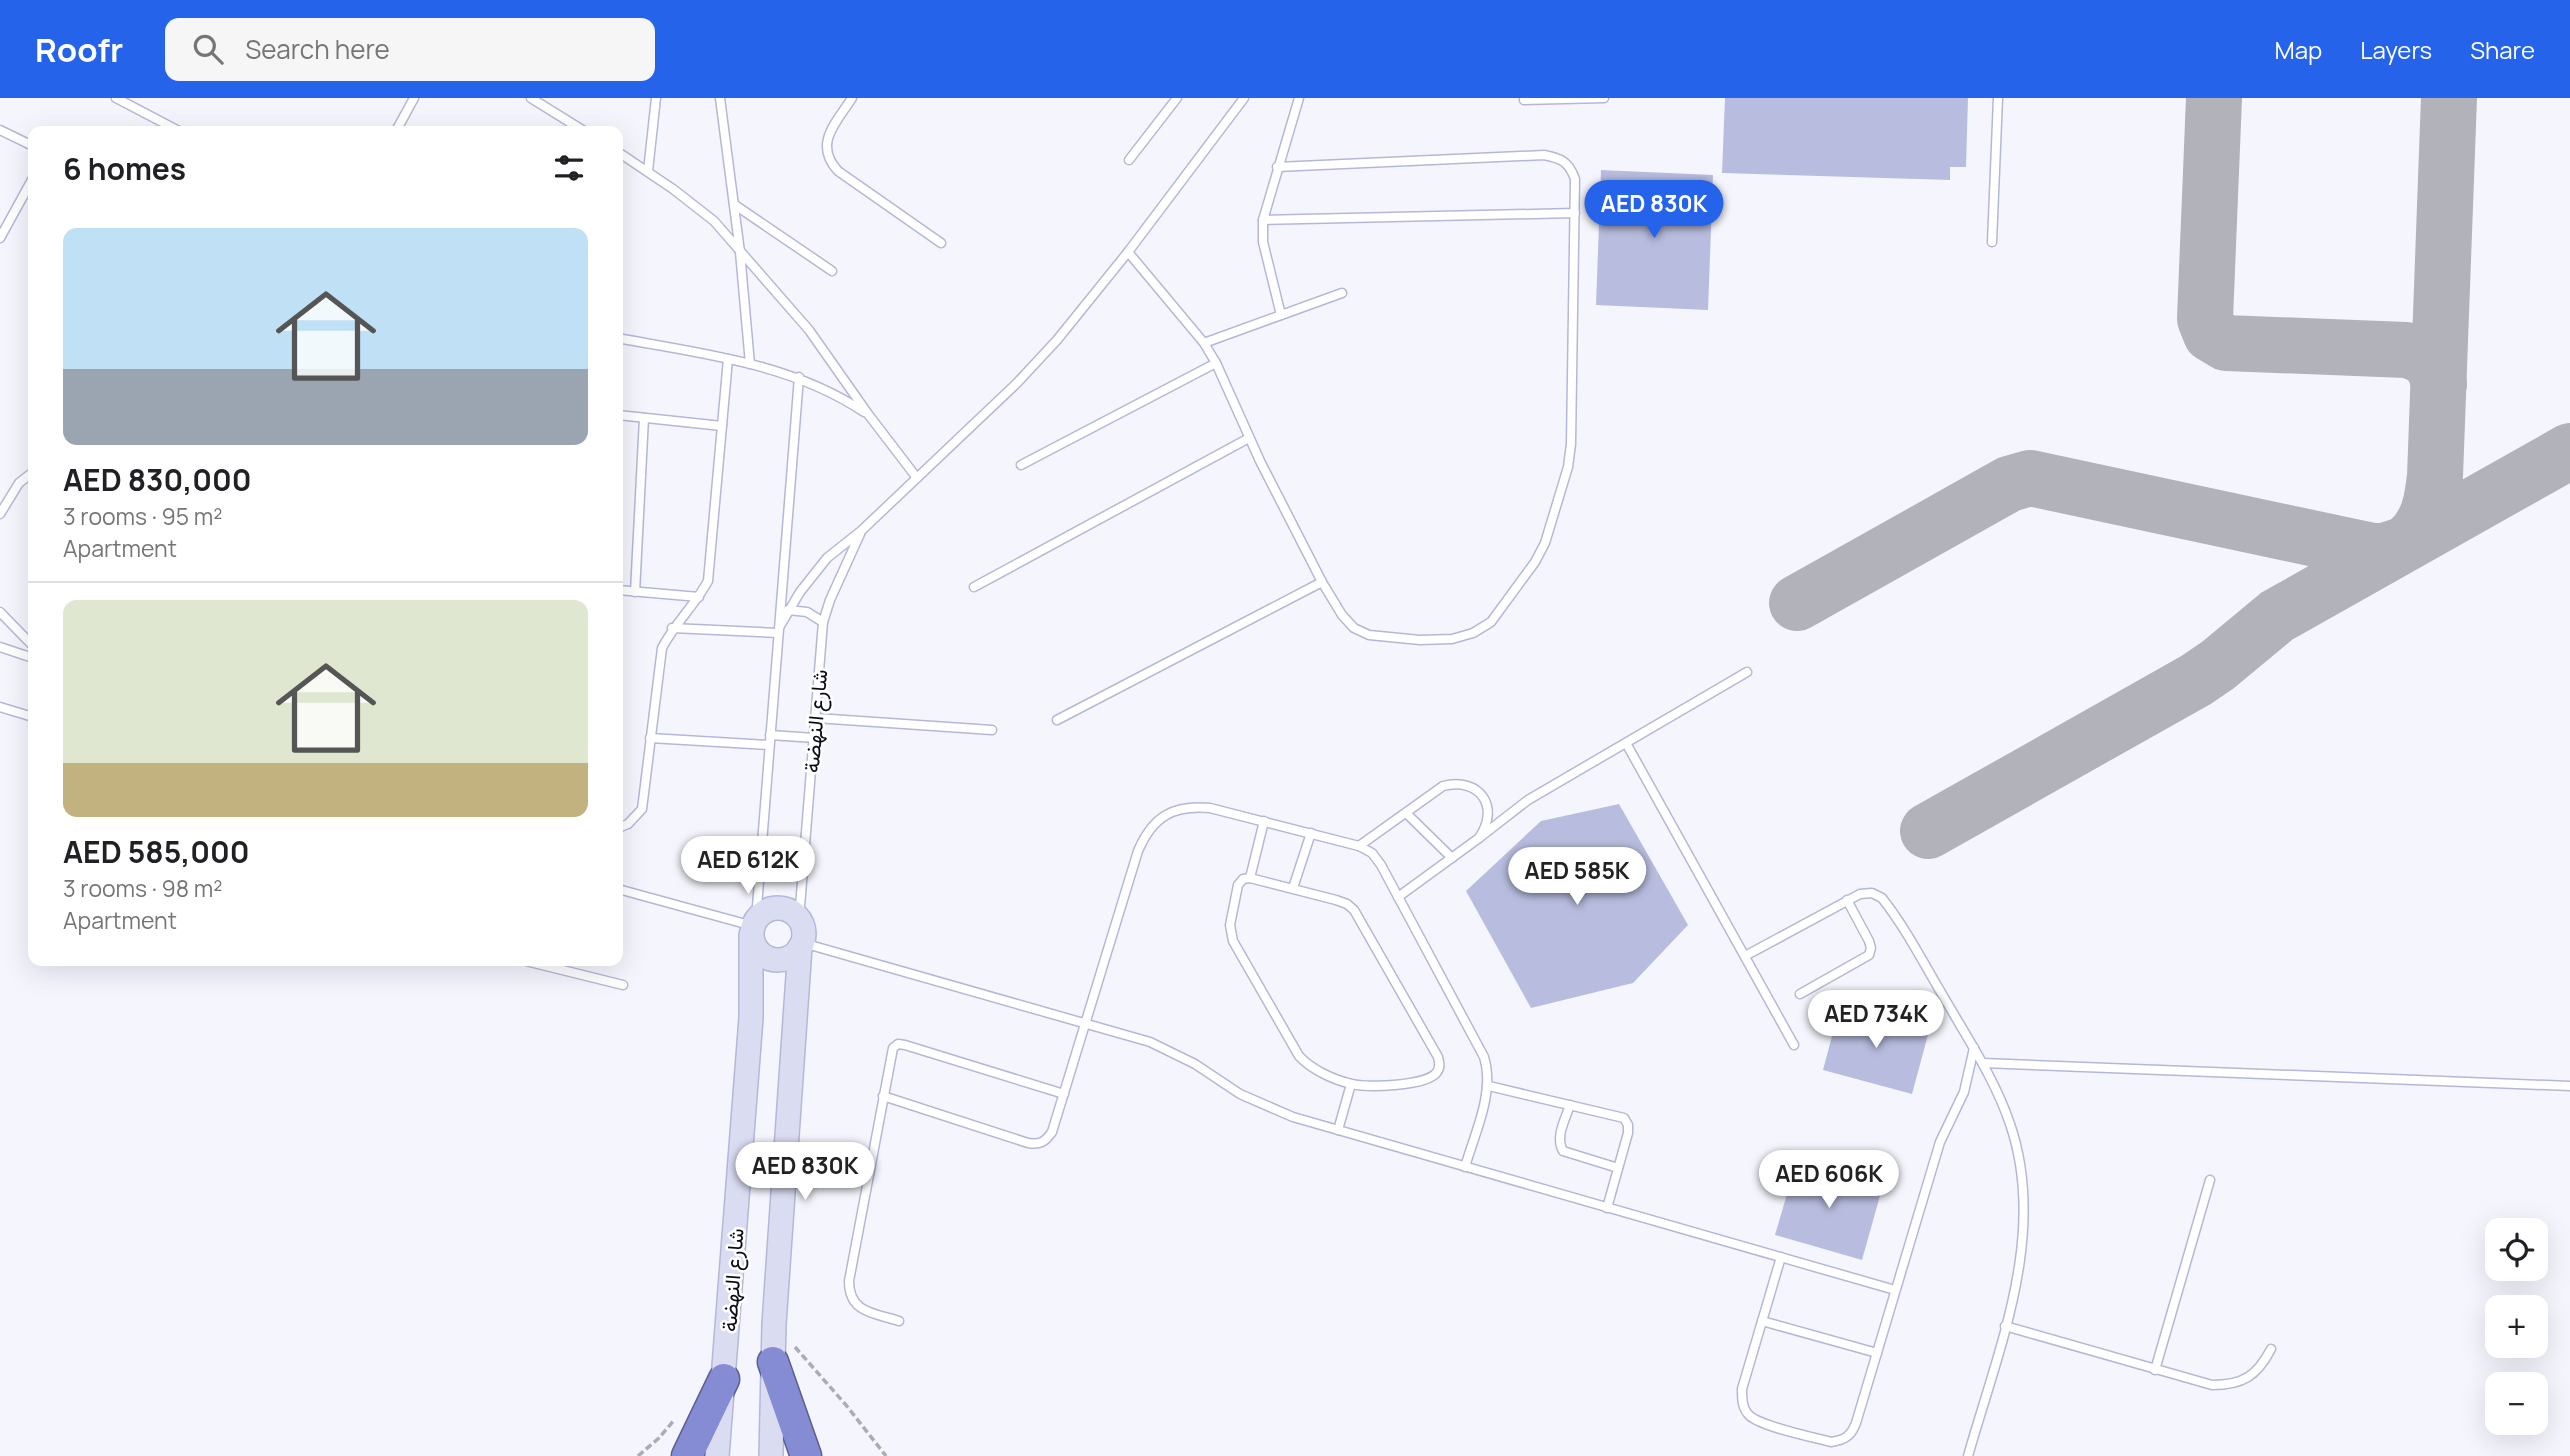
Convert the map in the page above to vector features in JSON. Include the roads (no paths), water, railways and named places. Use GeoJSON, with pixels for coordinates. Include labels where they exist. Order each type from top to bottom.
{"type":"FeatureCollection","features":[{"type":"Feature","properties":{"kind":"highway"},"geometry":{"type":"LineString","coordinates":[[773,1362],[806,1456]]}},
{"type":"Feature","properties":{"kind":"highway"},"geometry":{"type":"LineString","coordinates":[[687,1456],[724,1379]]}},
{"type":"Feature","properties":{"kind":"main road"},"geometry":{"type":"LineString","coordinates":[[771,1456],[774,1324],[802,945],[803,926],[791,912],[772,908],[763,912],[753,927],[759,953],[767,958],[786,959],[802,945]]}},
{"type":"Feature","properties":{"kind":"main road","name":"شارع النهضة"},"geometry":{"type":"LineString","coordinates":[[717,1456],[751,1018],[753,927]]}},
{"type":"Feature","properties":{"kind":"lane"},"geometry":{"type":"LineString","coordinates":[[116,98],[169,126]]}},
{"type":"Feature","properties":{"kind":"lane"},"geometry":{"type":"LineString","coordinates":[[399,126],[414,98]]}},
{"type":"Feature","properties":{"kind":"lane"},"geometry":{"type":"LineString","coordinates":[[531,98],[576,126]]}},
{"type":"Feature","properties":{"kind":"lane"},"geometry":{"type":"LineString","coordinates":[[648,171],[656,98]]}},
{"type":"Feature","properties":{"kind":"lane"},"geometry":{"type":"LineString","coordinates":[[720,98],[735,205],[750,364]]}},
{"type":"Feature","properties":{"kind":"lane"},"geometry":{"type":"LineString","coordinates":[[852,98],[826,144],[828,160],[838,172],[941,243]]}},
{"type":"Feature","properties":{"kind":"lane"},"geometry":{"type":"LineString","coordinates":[[1129,160],[1177,98]]}},
{"type":"Feature","properties":{"kind":"lane"},"geometry":{"type":"LineString","coordinates":[[672,628],[779,629],[800,592],[827,558],[861,531],[1037,363],[1128,252],[1244,98]]}},
{"type":"Feature","properties":{"kind":"lane"},"geometry":{"type":"LineString","coordinates":[[1281,315],[1263,242],[1263,220],[1299,98]]}},
{"type":"Feature","properties":{"kind":"lane"},"geometry":{"type":"LineString","coordinates":[[1524,100],[1604,98]]}},
{"type":"Feature","properties":{"kind":"lane"},"geometry":{"type":"LineString","coordinates":[[1992,242],[1998,98]]}},
{"type":"Feature","properties":{"kind":"lane"},"geometry":{"type":"LineString","coordinates":[[0,130],[28,144]]}},
{"type":"Feature","properties":{"kind":"lane"},"geometry":{"type":"LineString","coordinates":[[623,155],[714,221],[808,330],[917,478]]}},
{"type":"Feature","properties":{"kind":"lane"},"geometry":{"type":"LineString","coordinates":[[1128,252],[1204,343],[1216,363],[1249,438],[1322,582],[1342,615],[1354,628],[1369,635],[1420,640],[1452,639],[1473,634],[1491,622],[1535,562],[1545,543],[1571,456],[1575,213],[1575,179],[1571,167],[1561,158],[1544,155],[1278,167]]}},
{"type":"Feature","properties":{"kind":"lane"},"geometry":{"type":"LineString","coordinates":[[0,238],[28,196]]}},
{"type":"Feature","properties":{"kind":"lane"},"geometry":{"type":"LineString","coordinates":[[735,205],[832,271]]}},
{"type":"Feature","properties":{"kind":"lane"},"geometry":{"type":"LineString","coordinates":[[1263,220],[1575,213]]}},
{"type":"Feature","properties":{"kind":"lane"},"geometry":{"type":"LineString","coordinates":[[1204,343],[1342,293]]}},
{"type":"Feature","properties":{"kind":"lane"},"geometry":{"type":"LineString","coordinates":[[623,339],[727,359],[799,377],[823,387],[868,414]]}},
{"type":"Feature","properties":{"kind":"lane"},"geometry":{"type":"LineString","coordinates":[[623,826],[642,809],[662,648],[672,628],[699,597],[708,581],[727,359]]}},
{"type":"Feature","properties":{"kind":"lane"},"geometry":{"type":"LineString","coordinates":[[1021,465],[1216,363]]}},
{"type":"Feature","properties":{"kind":"lane","name":"شارع النهضة"},"geometry":{"type":"LineString","coordinates":[[753,927],[799,377]]}},
{"type":"Feature","properties":{"kind":"lane"},"geometry":{"type":"LineString","coordinates":[[623,416],[722,426]]}},
{"type":"Feature","properties":{"kind":"lane"},"geometry":{"type":"LineString","coordinates":[[635,592],[644,418]]}},
{"type":"Feature","properties":{"kind":"lane"},"geometry":{"type":"LineString","coordinates":[[974,587],[1249,438]]}},
{"type":"Feature","properties":{"kind":"lane"},"geometry":{"type":"LineString","coordinates":[[0,514],[19,483],[28,476]]}},
{"type":"Feature","properties":{"kind":"lane","name":"شارع النهضة"},"geometry":{"type":"LineString","coordinates":[[799,919],[823,622],[861,531]]}},
{"type":"Feature","properties":{"kind":"lane"},"geometry":{"type":"LineString","coordinates":[[1057,720],[1322,582]]}},
{"type":"Feature","properties":{"kind":"lane"},"geometry":{"type":"LineString","coordinates":[[623,591],[699,597]]}},
{"type":"Feature","properties":{"kind":"lane"},"geometry":{"type":"LineString","coordinates":[[788,610],[807,612],[823,622]]}},
{"type":"Feature","properties":{"kind":"lane"},"geometry":{"type":"LineString","coordinates":[[0,612],[28,641]]}},
{"type":"Feature","properties":{"kind":"lane"},"geometry":{"type":"LineString","coordinates":[[0,647],[28,656]]}},
{"type":"Feature","properties":{"kind":"lane"},"geometry":{"type":"LineString","coordinates":[[1398,897],[1528,800],[1747,672]]}},
{"type":"Feature","properties":{"kind":"lane"},"geometry":{"type":"LineString","coordinates":[[0,707],[28,715]]}},
{"type":"Feature","properties":{"kind":"lane"},"geometry":{"type":"LineString","coordinates":[[816,718],[992,730]]}},
{"type":"Feature","properties":{"kind":"lane"},"geometry":{"type":"LineString","coordinates":[[771,735],[815,738]]}},
{"type":"Feature","properties":{"kind":"lane"},"geometry":{"type":"LineString","coordinates":[[650,738],[769,745]]}},
{"type":"Feature","properties":{"kind":"lane"},"geometry":{"type":"LineString","coordinates":[[1626,743],[1794,1045]]}},
{"type":"Feature","properties":{"kind":"lane"},"geometry":{"type":"LineString","coordinates":[[1359,846],[1443,786],[1455,783],[1468,785],[1479,792],[1486,802],[1489,815],[1487,827],[1479,838]]}},
{"type":"Feature","properties":{"kind":"lane"},"geometry":{"type":"LineString","coordinates":[[883,1096],[1038,1145],[1047,1140],[1052,1132],[1145,834],[1157,820],[1173,811],[1192,807],[1210,808],[1359,846],[1372,853],[1381,865],[1485,1057],[1489,1087],[1465,1167]]}},
{"type":"Feature","properties":{"kind":"lane"},"geometry":{"type":"LineString","coordinates":[[1406,813],[1452,858]]}},
{"type":"Feature","properties":{"kind":"lane"},"geometry":{"type":"LineString","coordinates":[[1251,878],[1264,821]]}},
{"type":"Feature","properties":{"kind":"lane"},"geometry":{"type":"LineString","coordinates":[[1293,888],[1311,833]]}},
{"type":"Feature","properties":{"kind":"lane"},"geometry":{"type":"LineString","coordinates":[[1251,878],[1293,888],[1336,900],[1354,910],[1438,1056],[1440,1066],[1437,1074],[1428,1079],[1383,1086],[1351,1084],[1308,1066],[1299,1056],[1233,941],[1230,925],[1236,892],[1243,879],[1251,878]]}},
{"type":"Feature","properties":{"kind":"lane"},"geometry":{"type":"LineString","coordinates":[[623,890],[753,927]]}},
{"type":"Feature","properties":{"kind":"lane"},"geometry":{"type":"LineString","coordinates":[[1745,956],[1847,900],[1860,894],[1872,893],[1882,898],[1983,1063],[2010,1124],[2020,1164],[2024,1205],[2023,1246],[2005,1326],[1968,1456]]}},
{"type":"Feature","properties":{"kind":"lane"},"geometry":{"type":"LineString","coordinates":[[1800,994],[1869,955],[1869,941],[1847,900]]}},
{"type":"Feature","properties":{"kind":"lane"},"geometry":{"type":"LineString","coordinates":[[802,945],[1086,1023],[1173,1052],[1266,1107],[1338,1130],[1895,1290]]}},
{"type":"Feature","properties":{"kind":"lane"},"geometry":{"type":"LineString","coordinates":[[546,966],[623,985]]}},
{"type":"Feature","properties":{"kind":"lane"},"geometry":{"type":"LineString","coordinates":[[899,1321],[865,1310],[855,1303],[849,1293],[849,1281],[893,1048],[898,1044],[1064,1094]]}},
{"type":"Feature","properties":{"kind":"lane"},"geometry":{"type":"LineString","coordinates":[[1781,1257],[1742,1390],[1742,1403],[1748,1415],[1760,1422],[1831,1442],[1843,1440],[1852,1434],[1940,1142],[1964,1092],[1973,1048]]}},
{"type":"Feature","properties":{"kind":"lane"},"geometry":{"type":"LineString","coordinates":[[1983,1063],[2570,1086]]}},
{"type":"Feature","properties":{"kind":"lane"},"geometry":{"type":"LineString","coordinates":[[1338,1130],[1351,1084]]}},
{"type":"Feature","properties":{"kind":"lane"},"geometry":{"type":"LineString","coordinates":[[1489,1087],[1624,1118],[1629,1125],[1628,1133],[1607,1208]]}},
{"type":"Feature","properties":{"kind":"lane"},"geometry":{"type":"LineString","coordinates":[[1570,1105],[1559,1137],[1563,1151],[1618,1168]]}},
{"type":"Feature","properties":{"kind":"lane"},"geometry":{"type":"LineString","coordinates":[[2155,1370],[2210,1180]]}},
{"type":"Feature","properties":{"kind":"lane"},"geometry":{"type":"LineString","coordinates":[[1762,1321],[1877,1353]]}},
{"type":"Feature","properties":{"kind":"lane"},"geometry":{"type":"LineString","coordinates":[[2005,1326],[2211,1385],[2230,1385],[2248,1378],[2262,1366],[2271,1349]]}}]}
